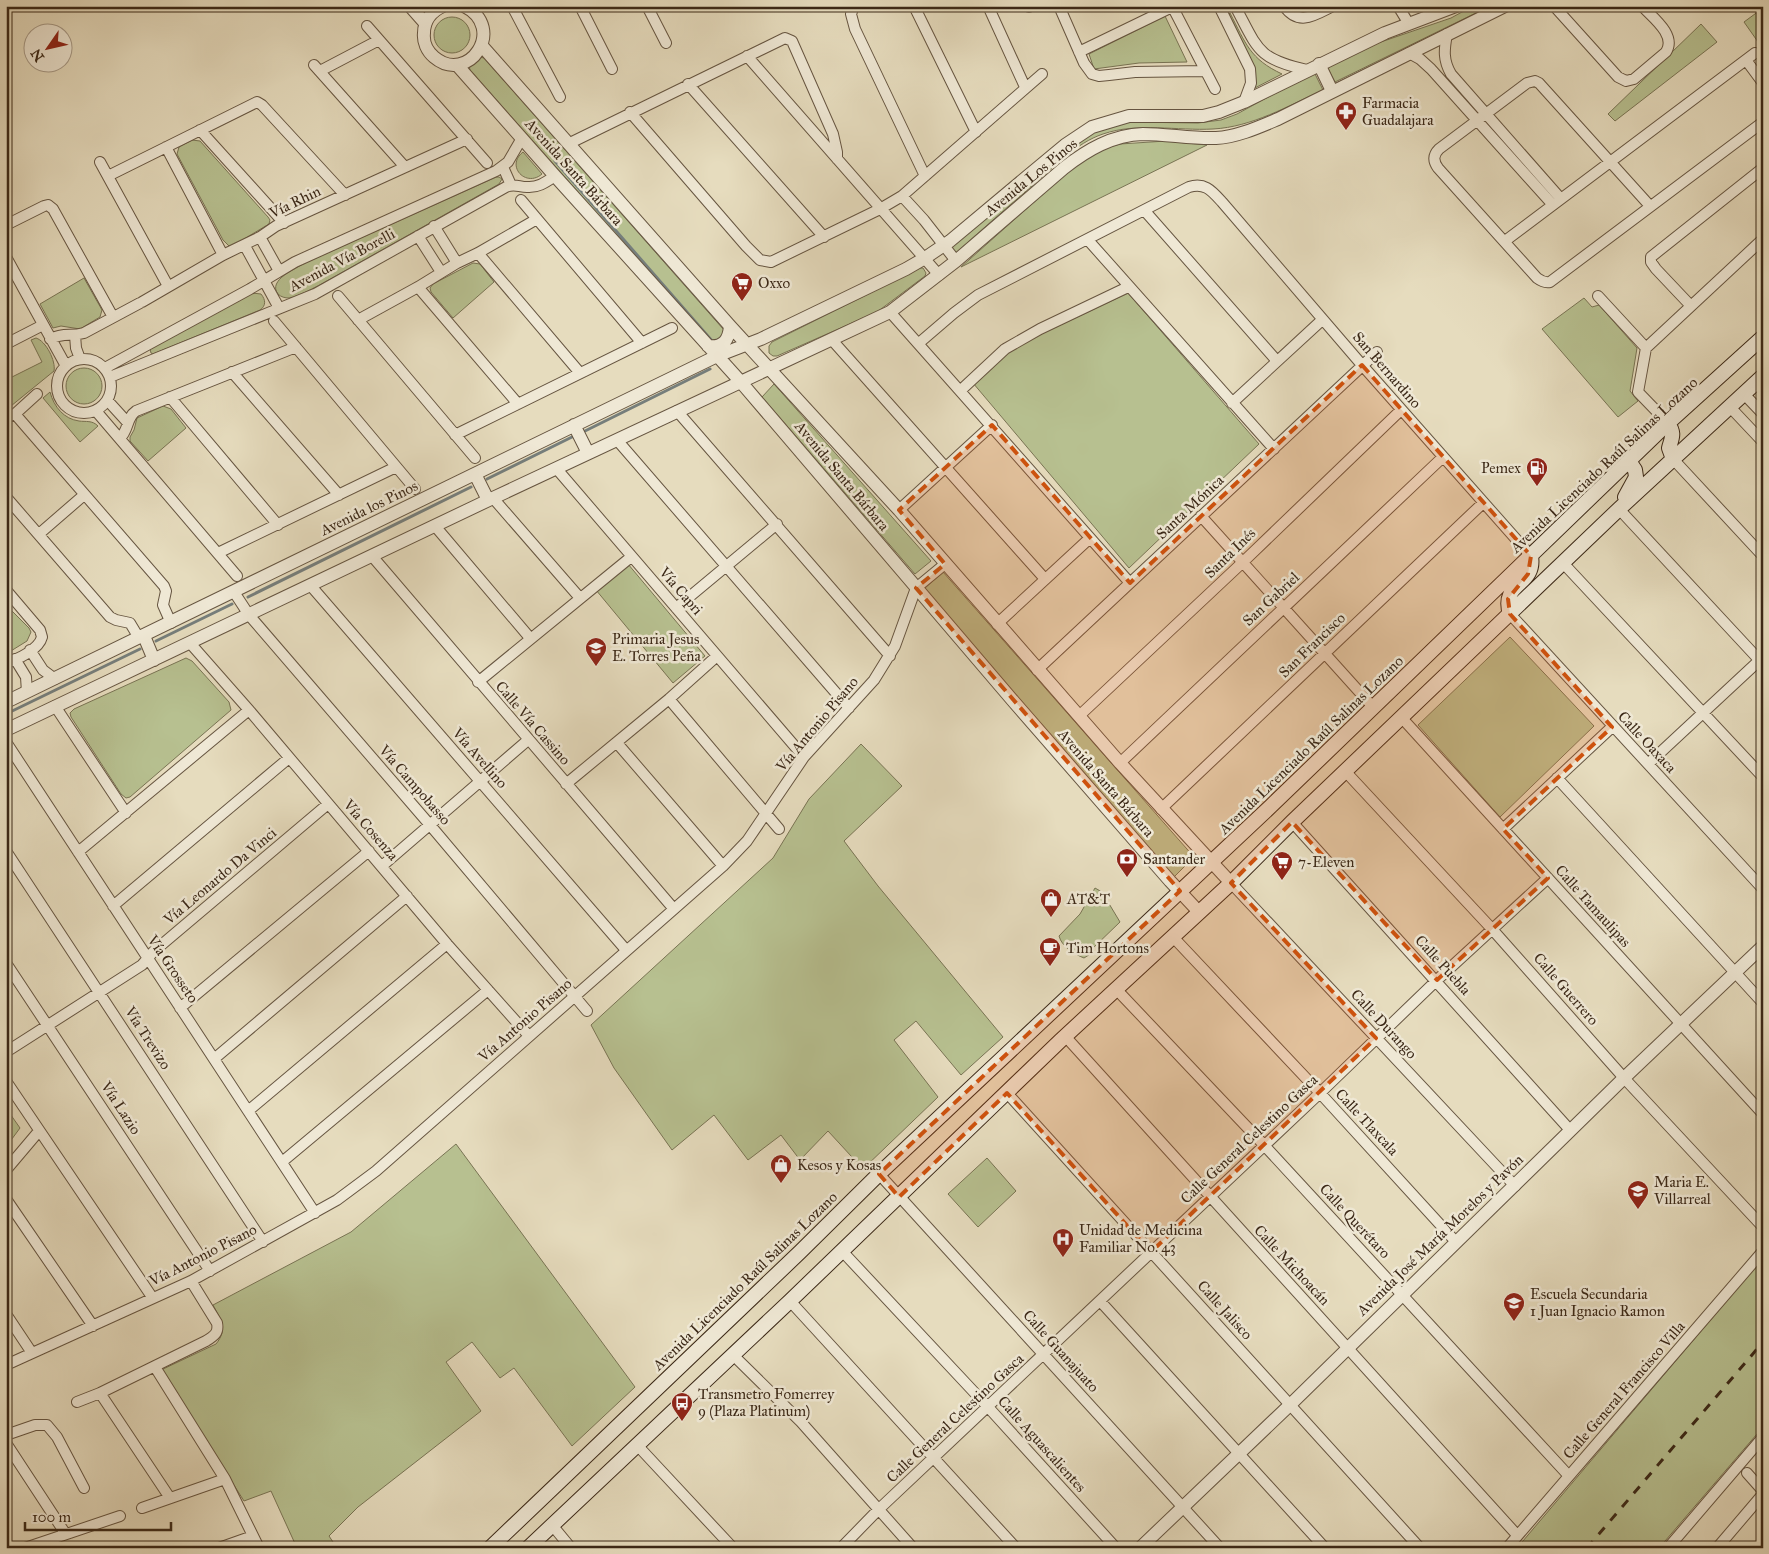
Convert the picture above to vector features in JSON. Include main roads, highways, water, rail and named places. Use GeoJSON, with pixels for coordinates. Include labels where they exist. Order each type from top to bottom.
{"type":"FeatureCollection","features":[{"type":"Feature","properties":{"kind":"main road","name":"Avenida Licenciado Raúl Salinas Lozano"},"geometry":{"type":"LineString","coordinates":[[490,1548],[769,1282],[879,1174],[1212,862],[1668,423],[1763,337]]}},
{"type":"Feature","properties":{"kind":"main road"},"geometry":{"type":"LineString","coordinates":[[528,1548],[790,1301],[1065,1036],[1231,883],[1292,822],[1619,509],[1763,376]]}},
{"type":"Feature","properties":{"kind":"main road"},"geometry":{"type":"LineString","coordinates":[[1668,423],[1673,431],[1669,448],[1673,459]]}},
{"type":"Feature","properties":{"kind":"main road"},"geometry":{"type":"LineString","coordinates":[[1619,509],[1636,477],[1629,461]]}},
{"type":"Feature","properties":{"kind":"main road"},"geometry":{"type":"LineString","coordinates":[[1510,614],[1508,599],[1510,594],[1528,574],[1531,568],[1530,556]]}},
{"type":"Feature","properties":{"kind":"waterway"},"geometry":{"type":"LineString","coordinates":[[555,161],[713,342]]}},
{"type":"Feature","properties":{"kind":"waterway"},"geometry":{"type":"LineString","coordinates":[[585,431],[710,369]]}},
{"type":"Feature","properties":{"kind":"waterway"},"geometry":{"type":"LineString","coordinates":[[487,479],[572,437]]}},
{"type":"Feature","properties":{"kind":"waterway"},"geometry":{"type":"LineString","coordinates":[[248,597],[471,487]]}},
{"type":"Feature","properties":{"kind":"waterway"},"geometry":{"type":"LineString","coordinates":[[156,641],[232,604]]}},
{"type":"Feature","properties":{"kind":"waterway"},"geometry":{"type":"LineString","coordinates":[[6,714],[140,649]]}},
{"type":"Feature","properties":{"kind":"railway"},"geometry":{"type":"LineString","coordinates":[[1587,1548],[1763,1342]]}},
{"type":"Feature","properties":{"kind":"place","name":"Farmacia Guadalajara"},"geometry":{"type":"Point","coordinates":[1346,131]}},
{"type":"Feature","properties":{"kind":"place","name":"Oxxo"},"geometry":{"type":"Point","coordinates":[742,302]}},
{"type":"Feature","properties":{"kind":"place","name":"Pemex"},"geometry":{"type":"Point","coordinates":[1537,487]}},
{"type":"Feature","properties":{"kind":"place","name":"Primaria Jesus E. Torres Peña"},"geometry":{"type":"Point","coordinates":[596,667]}},
{"type":"Feature","properties":{"kind":"place","name":"Santander"},"geometry":{"type":"Point","coordinates":[1127,878]}},
{"type":"Feature","properties":{"kind":"place","name":"7-Eleven"},"geometry":{"type":"Point","coordinates":[1282,881]}},
{"type":"Feature","properties":{"kind":"place","name":"AT&T"},"geometry":{"type":"Point","coordinates":[1051,918]}},
{"type":"Feature","properties":{"kind":"place","name":"Tim Hortons"},"geometry":{"type":"Point","coordinates":[1050,967]}},
{"type":"Feature","properties":{"kind":"place","name":"Kesos y Kosas"},"geometry":{"type":"Point","coordinates":[781,1184]}},
{"type":"Feature","properties":{"kind":"place","name":"Maria E. Villarreal"},"geometry":{"type":"Point","coordinates":[1638,1210]}},
{"type":"Feature","properties":{"kind":"place","name":"Unidad de Medicina Familiar No. 43"},"geometry":{"type":"Point","coordinates":[1063,1258]}},
{"type":"Feature","properties":{"kind":"place","name":"Escuela Secundaria 1 Juan Ignacio Ramon"},"geometry":{"type":"Point","coordinates":[1514,1322]}},
{"type":"Feature","properties":{"kind":"place","name":"Transmetro Fomerrey 9 (Plaza Platinum)"},"geometry":{"type":"Point","coordinates":[682,1422]}}]}
